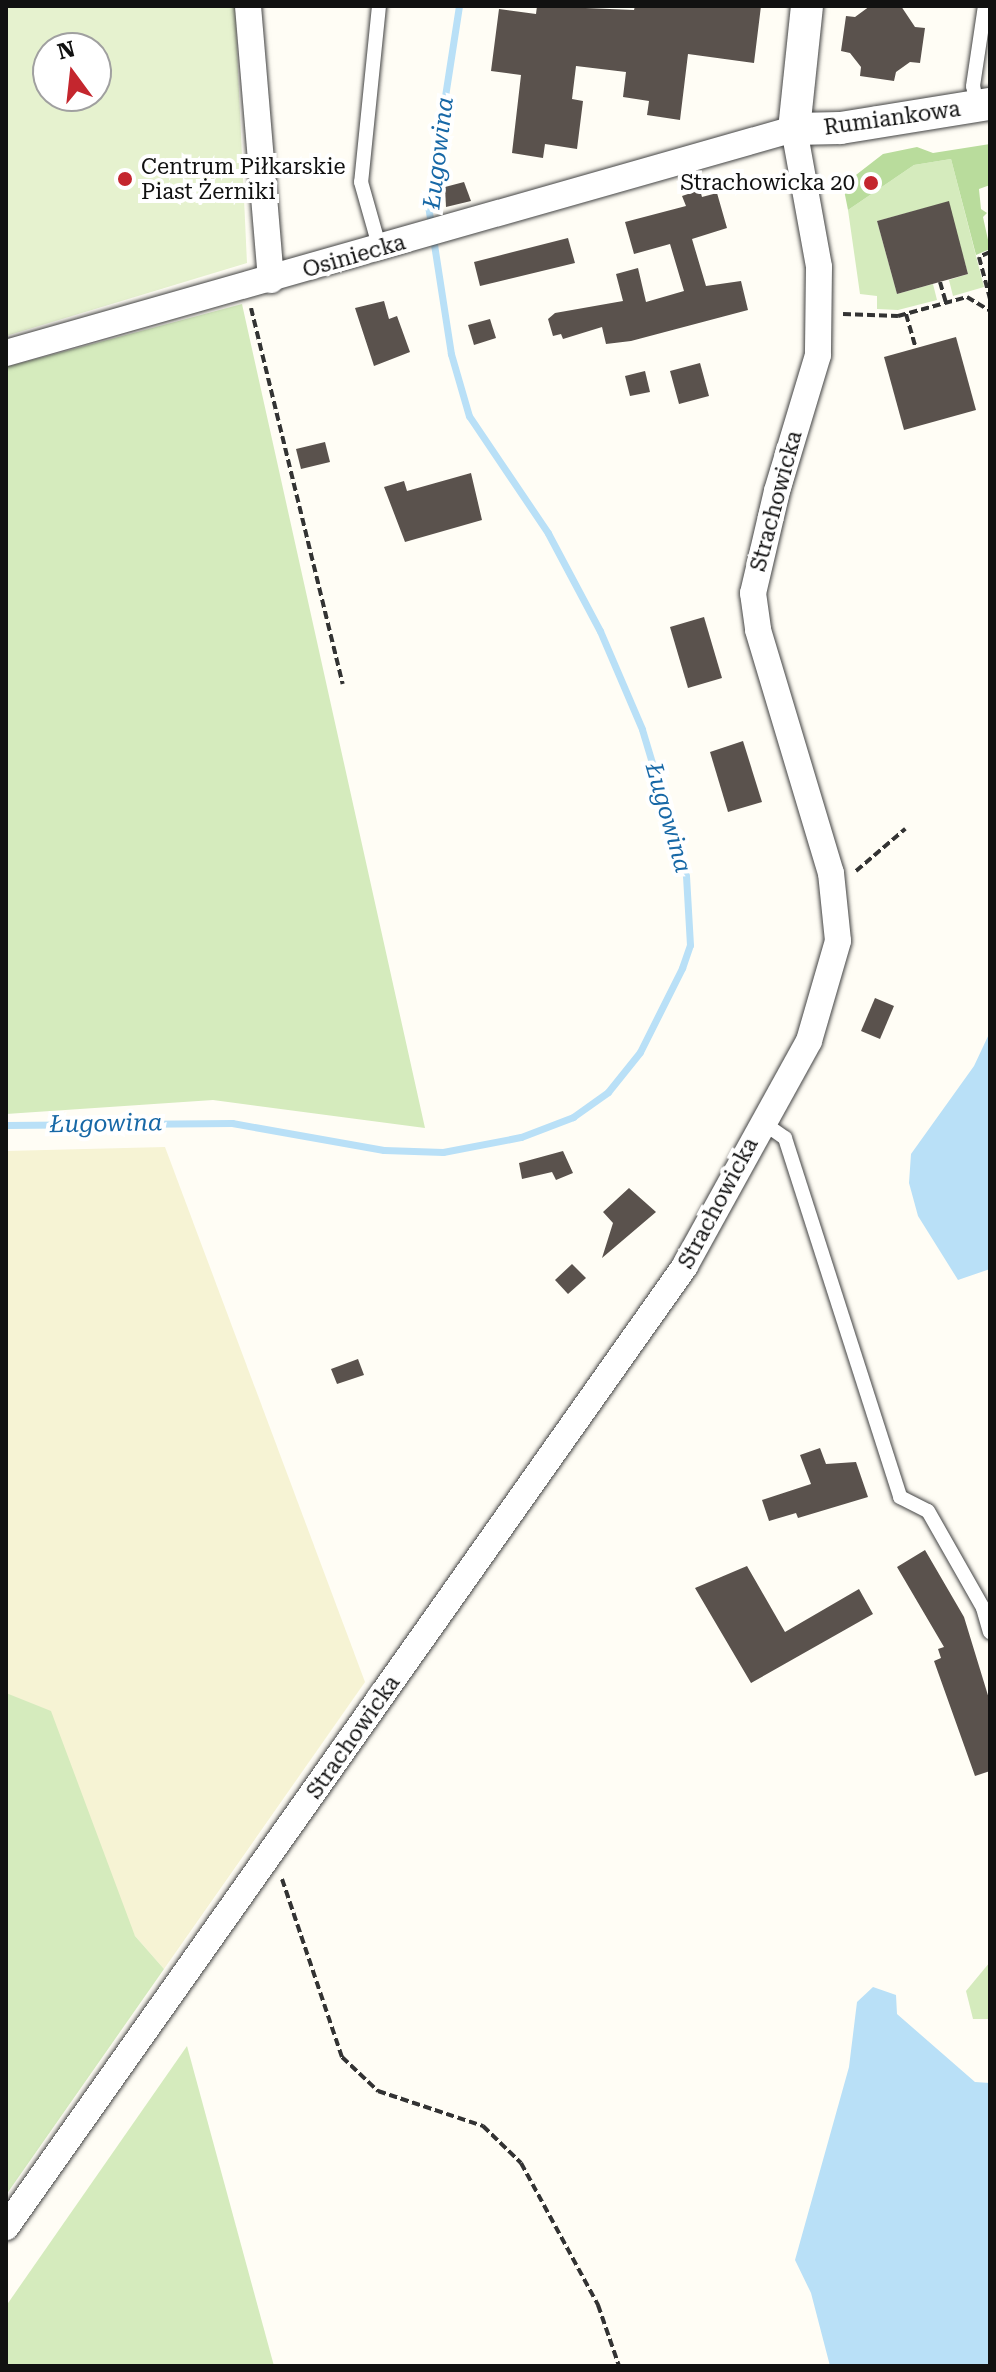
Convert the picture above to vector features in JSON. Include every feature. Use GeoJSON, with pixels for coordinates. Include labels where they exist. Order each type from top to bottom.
{"type":"FeatureCollection","features":[{"type":"Feature","properties":{"kind":"street"},"geometry":{"type":"LineString","coordinates":[[248,6],[260,283]]}},
{"type":"Feature","properties":{"kind":"street","name":"Strachowicka"},"geometry":{"type":"LineString","coordinates":[[6,2227],[685,1266],[809,1041],[828,988],[838,941],[832,882],[758,630],[753,593],[773,507],[818,355],[819,267],[794,129],[807,6]]}},
{"type":"Feature","properties":{"kind":"street","name":"Rumiankowa"},"geometry":{"type":"LineString","coordinates":[[794,129],[841,128],[983,105]]}},
{"type":"Feature","properties":{"kind":"street","name":"Osiniecka"},"geometry":{"type":"LineString","coordinates":[[6,353],[794,129]]}},
{"type":"Feature","properties":{"kind":"lane"},"geometry":{"type":"LineString","coordinates":[[379,6],[361,182],[380,249]]}},
{"type":"Feature","properties":{"kind":"lane"},"geometry":{"type":"LineString","coordinates":[[983,105],[973,86],[985,6]]}},
{"type":"Feature","properties":{"kind":"lane"},"geometry":{"type":"LineString","coordinates":[[762,1122],[785,1138],[900,1497],[928,1511],[983,1608],[990,1632]]}},
{"type":"Feature","properties":{"kind":"path"},"geometry":{"type":"LineString","coordinates":[[990,252],[979,257],[990,299]]}},
{"type":"Feature","properties":{"kind":"path"},"geometry":{"type":"LineString","coordinates":[[940,282],[946,303]]}},
{"type":"Feature","properties":{"kind":"path"},"geometry":{"type":"LineString","coordinates":[[260,283],[251,314],[343,684]]}},
{"type":"Feature","properties":{"kind":"path"},"geometry":{"type":"LineString","coordinates":[[820,313],[906,314],[967,297],[990,311]]}},
{"type":"Feature","properties":{"kind":"path"},"geometry":{"type":"LineString","coordinates":[[906,314],[916,348]]}},
{"type":"Feature","properties":{"kind":"path"},"geometry":{"type":"LineString","coordinates":[[832,882],[851,875],[905,829]]}},
{"type":"Feature","properties":{"kind":"path"},"geometry":{"type":"LineString","coordinates":[[273,1850],[342,2057],[378,2091],[483,2126],[521,2163],[598,2305],[619,2366]]}},
{"type":"Feature","properties":{"kind":"shaded area"},"geometry":{"type":"Polygon","coordinates":[[[165,1147],[365,1682],[164,1969],[135,1936],[6,1693],[6,1151],[165,1147]]]}},
{"type":"Feature","properties":{"kind":"green space","name":"Centrum Piłkarskie Piast Żerniki"},"geometry":{"type":"Polygon","coordinates":[[[6,6],[235,6],[247,263],[6,336],[6,6]]]}},
{"type":"Feature","properties":{"kind":"green space"},"geometry":{"type":"Polygon","coordinates":[[[990,144],[990,185],[979,189],[981,209],[987,213],[983,217],[990,249],[976,255],[951,159],[914,165],[848,210],[843,185],[883,154],[917,147],[933,153],[990,144]]]}},
{"type":"Feature","properties":{"kind":"green space"},"geometry":{"type":"Polygon","coordinates":[[[951,159],[984,287],[953,296],[949,280],[968,274],[948,202],[877,221],[897,294],[933,284],[937,300],[898,310],[877,309],[877,296],[860,294],[848,210],[914,165],[951,159]]]}},
{"type":"Feature","properties":{"kind":"green space"},"geometry":{"type":"Polygon","coordinates":[[[242,304],[425,1128],[213,1100],[6,1114],[6,367],[242,304]]]}},
{"type":"Feature","properties":{"kind":"green space"},"geometry":{"type":"Polygon","coordinates":[[[6,1693],[51,1711],[135,1936],[164,1969],[6,2195],[6,1693]]]}},
{"type":"Feature","properties":{"kind":"green space"},"geometry":{"type":"Polygon","coordinates":[[[990,1962],[990,2019],[973,2019],[966,1991],[990,1962]]]}},
{"type":"Feature","properties":{"kind":"green space"},"geometry":{"type":"Polygon","coordinates":[[[187,2046],[274,2366],[6,2366],[6,2306],[187,2046]]]}},
{"type":"Feature","properties":{"kind":"water"},"geometry":{"type":"Polygon","coordinates":[[[990,1032],[990,1269],[958,1280],[918,1216],[909,1183],[911,1154],[974,1066],[990,1032]]]}},
{"type":"Feature","properties":{"kind":"water"},"geometry":{"type":"Polygon","coordinates":[[[873,1987],[896,1995],[897,2014],[975,2082],[990,2083],[990,2366],[830,2366],[811,2293],[795,2260],[849,2067],[857,2002],[873,1987]]]}},
{"type":"Feature","properties":{"kind":"building"},"geometry":{"type":"Polygon","coordinates":[[[537,6],[634,10],[635,6],[761,6],[754,63],[688,54],[680,120],[647,115],[649,101],[623,97],[626,72],[576,66],[572,99],[583,101],[577,149],[545,144],[543,158],[512,153],[521,75],[491,71],[499,9],[536,14],[537,6]]]}},
{"type":"Feature","properties":{"kind":"building"},"geometry":{"type":"Polygon","coordinates":[[[870,6],[901,6],[915,27],[925,28],[920,63],[910,62],[896,72],[894,81],[860,76],[861,67],[850,53],[841,51],[846,16],[855,17],[870,6]]]}},
{"type":"Feature","properties":{"kind":"building"},"geometry":{"type":"Polygon","coordinates":[[[464,182],[471,201],[446,207],[445,187],[464,182]]]}},
{"type":"Feature","properties":{"kind":"building"},"geometry":{"type":"Polygon","coordinates":[[[700,190],[702,197],[717,193],[727,228],[692,239],[706,286],[741,281],[748,310],[631,341],[606,344],[602,327],[563,339],[561,334],[553,336],[548,319],[555,313],[623,301],[616,274],[638,268],[646,302],[684,291],[670,244],[634,254],[625,222],[686,206],[682,196],[700,190]]]}},
{"type":"Feature","properties":{"kind":"building"},"geometry":{"type":"Polygon","coordinates":[[[949,201],[968,274],[897,294],[877,221],[949,201]]]}},
{"type":"Feature","properties":{"kind":"building"},"geometry":{"type":"Polygon","coordinates":[[[568,238],[575,263],[480,286],[474,262],[568,238]]]}},
{"type":"Feature","properties":{"kind":"building"},"geometry":{"type":"Polygon","coordinates":[[[384,301],[389,319],[397,316],[410,352],[374,366],[355,308],[384,301]]]}},
{"type":"Feature","properties":{"kind":"building"},"geometry":{"type":"Polygon","coordinates":[[[490,319],[496,338],[474,345],[468,325],[490,319]]]}},
{"type":"Feature","properties":{"kind":"building"},"geometry":{"type":"Polygon","coordinates":[[[956,337],[976,410],[904,430],[884,357],[956,337]]]}},
{"type":"Feature","properties":{"kind":"building"},"geometry":{"type":"Polygon","coordinates":[[[700,363],[709,396],[679,404],[670,371],[700,363]]]}},
{"type":"Feature","properties":{"kind":"building"},"geometry":{"type":"Polygon","coordinates":[[[645,371],[650,392],[630,396],[625,376],[645,371]]]}},
{"type":"Feature","properties":{"kind":"building"},"geometry":{"type":"Polygon","coordinates":[[[325,442],[330,462],[301,469],[296,449],[325,442]]]}},
{"type":"Feature","properties":{"kind":"building"},"geometry":{"type":"Polygon","coordinates":[[[471,473],[482,520],[405,542],[384,487],[404,481],[407,491],[471,473]]]}},
{"type":"Feature","properties":{"kind":"building"},"geometry":{"type":"Polygon","coordinates":[[[704,617],[722,678],[688,688],[670,627],[704,617]]]}},
{"type":"Feature","properties":{"kind":"building"},"geometry":{"type":"Polygon","coordinates":[[[743,741],[762,802],[728,812],[710,752],[743,741]]]}},
{"type":"Feature","properties":{"kind":"building"},"geometry":{"type":"Polygon","coordinates":[[[875,998],[894,1006],[880,1039],[861,1031],[875,998]]]}},
{"type":"Feature","properties":{"kind":"building"},"geometry":{"type":"Polygon","coordinates":[[[563,1151],[573,1173],[556,1180],[552,1172],[522,1179],[519,1163],[563,1151]]]}},
{"type":"Feature","properties":{"kind":"building"},"geometry":{"type":"Polygon","coordinates":[[[629,1188],[656,1212],[602,1258],[613,1223],[603,1212],[629,1188]]]}},
{"type":"Feature","properties":{"kind":"building"},"geometry":{"type":"Polygon","coordinates":[[[572,1264],[586,1278],[568,1294],[555,1280],[572,1264]]]}},
{"type":"Feature","properties":{"kind":"building"},"geometry":{"type":"Polygon","coordinates":[[[358,1359],[364,1375],[337,1384],[331,1369],[358,1359]]]}},
{"type":"Feature","properties":{"kind":"building"},"geometry":{"type":"Polygon","coordinates":[[[820,1448],[826,1464],[856,1462],[868,1497],[798,1518],[796,1513],[769,1521],[762,1500],[811,1484],[800,1455],[820,1448]]]}},
{"type":"Feature","properties":{"kind":"building"},"geometry":{"type":"Polygon","coordinates":[[[925,1550],[964,1617],[990,1702],[990,1771],[975,1776],[934,1661],[941,1658],[938,1649],[944,1647],[897,1567],[925,1550]]]}},
{"type":"Feature","properties":{"kind":"building"},"geometry":{"type":"Polygon","coordinates":[[[747,1566],[785,1632],[859,1589],[873,1614],[751,1683],[695,1588],[747,1566]]]}},
{"type":"Feature","properties":{"kind":"waterway","name":"Ługowina"},"geometry":{"type":"LineString","coordinates":[[6,1125],[232,1123],[384,1150],[443,1152],[521,1137],[573,1117],[608,1092],[640,1052],[682,968],[690,945],[686,876],[642,729],[600,631],[548,533],[469,416],[451,354],[428,206],[459,6]]}},
{"type":"Feature","properties":{"kind":"place","name":"Centrum Piłkarskie Piast Żerniki"},"geometry":{"type":"Point","coordinates":[125,179]}},
{"type":"Feature","properties":{"kind":"place","name":"Strachowicka 20"},"geometry":{"type":"Point","coordinates":[871,183]}}]}
